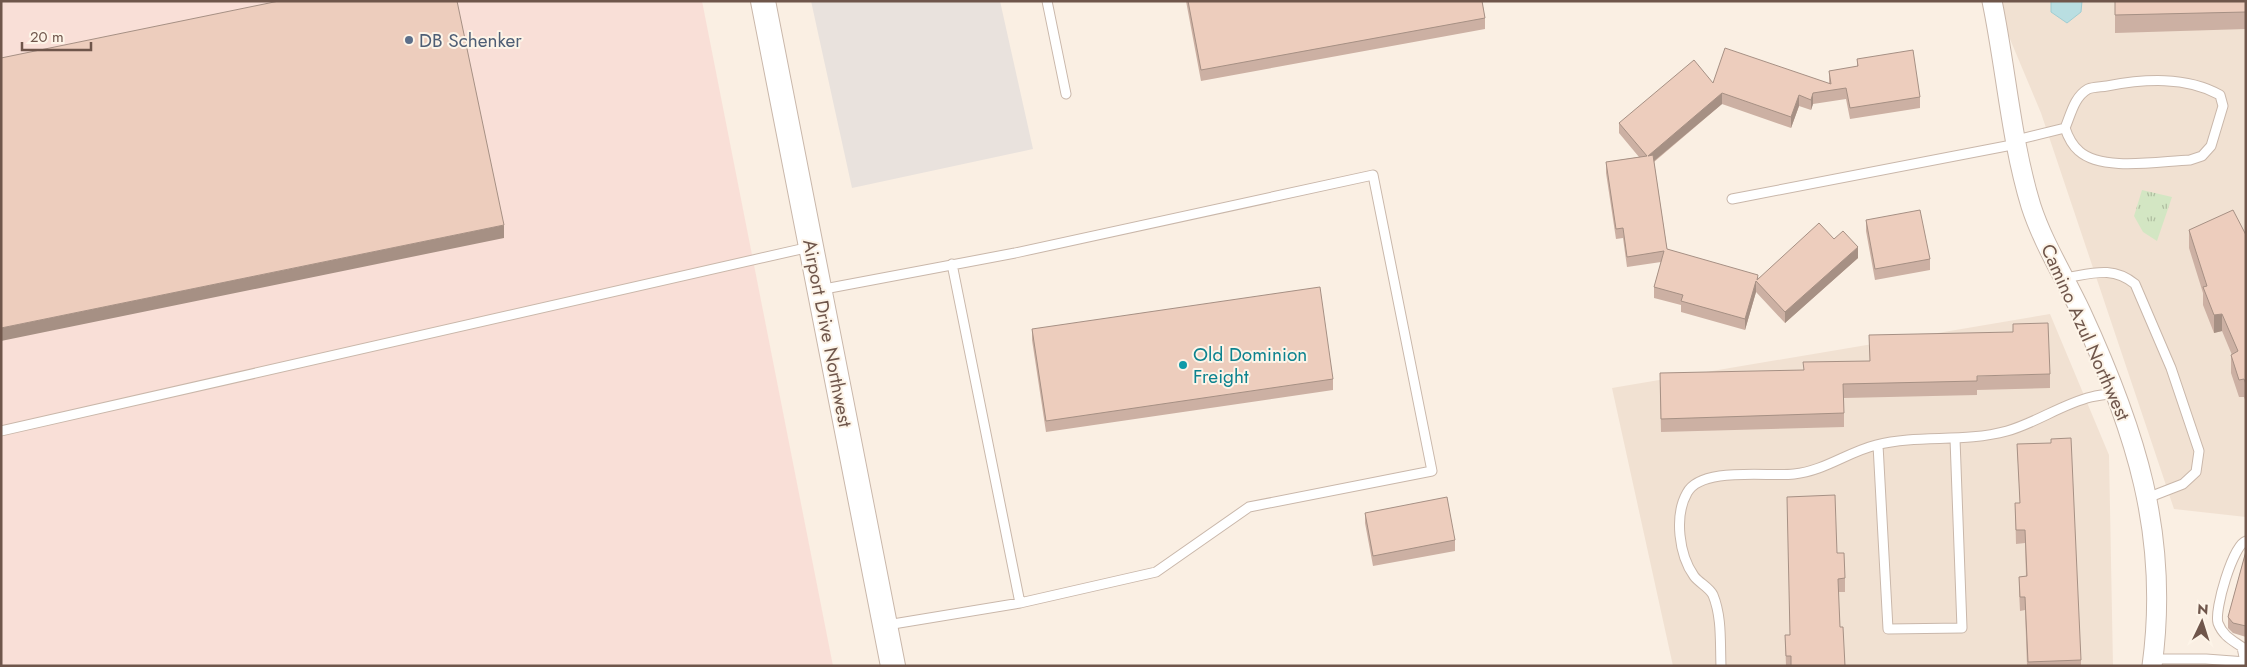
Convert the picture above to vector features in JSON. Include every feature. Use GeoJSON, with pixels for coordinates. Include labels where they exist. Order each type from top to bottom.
{"type":"FeatureCollection","features":[{"type":"Feature","properties":{"kind":"street","name":"Airport Drive Northwest"},"geometry":{"type":"LineString","coordinates":[[762,1],[893,666]]}},
{"type":"Feature","properties":{"kind":"street","name":"Camino Azul Northwest"},"geometry":{"type":"LineString","coordinates":[[1992,1],[2004,56],[2017,142],[2032,207],[2050,254],[2064,278],[2117,393],[2135,446],[2147,498],[2158,577],[2158,624],[2152,663]]}},
{"type":"Feature","properties":{"kind":"lane"},"geometry":{"type":"LineString","coordinates":[[1047,1],[1066,94]]}},
{"type":"Feature","properties":{"kind":"lane"},"geometry":{"type":"LineString","coordinates":[[2134,81],[2174,82],[2205,87],[2220,95],[2222,106],[2211,146],[2202,156],[2190,160],[2106,163],[2079,152],[2070,140],[2065,128],[2076,100],[2089,89],[2134,81]]}},
{"type":"Feature","properties":{"kind":"lane"},"geometry":{"type":"LineString","coordinates":[[1732,199],[2017,142],[2065,128]]}},
{"type":"Feature","properties":{"kind":"lane"},"geometry":{"type":"LineString","coordinates":[[819,290],[952,264],[1373,175],[1423,423],[1432,471],[1248,507],[1156,572],[1020,603],[885,626]]}},
{"type":"Feature","properties":{"kind":"lane"},"geometry":{"type":"LineString","coordinates":[[1,430],[811,247]]}},
{"type":"Feature","properties":{"kind":"lane"},"geometry":{"type":"LineString","coordinates":[[952,264],[1020,603]]}},
{"type":"Feature","properties":{"kind":"lane"},"geometry":{"type":"LineString","coordinates":[[2064,278],[2106,271],[2123,274],[2135,284],[2171,368],[2199,451],[2196,472],[2183,484],[2147,498]]}},
{"type":"Feature","properties":{"kind":"lane"},"geometry":{"type":"LineString","coordinates":[[1721,666],[1718,613],[1712,592],[1694,576],[1684,553],[1679,520],[1687,492],[1705,479],[1737,474],[1795,474],[1824,467],[1853,451],[1901,441],[1972,439],[2008,431],[2090,397],[2117,393]]}},
{"type":"Feature","properties":{"kind":"lane"},"geometry":{"type":"LineString","coordinates":[[1878,445],[1888,629],[1962,628],[1955,439]]}},
{"type":"Feature","properties":{"kind":"lane"},"geometry":{"type":"LineString","coordinates":[[2152,663],[2206,659],[2246,662],[2242,647],[2225,636],[2218,623],[2217,612],[2233,558],[2242,542],[2246,540]]}},
{"type":"Feature","properties":{"kind":"shaded area"},"geometry":{"type":"Polygon","coordinates":[[[1,1],[702,1],[833,666],[1,666],[1,1]]]}},
{"type":"Feature","properties":{"kind":"shaded area"},"geometry":{"type":"Polygon","coordinates":[[[811,1],[1000,1],[1033,149],[852,188],[811,1]]]}},
{"type":"Feature","properties":{"kind":"shaded area"},"geometry":{"type":"Polygon","coordinates":[[[1994,1],[2246,1],[2246,517],[2174,509],[2041,113],[1994,1]]]}},
{"type":"Feature","properties":{"kind":"shaded area"},"geometry":{"type":"Polygon","coordinates":[[[2050,314],[2109,455],[2113,666],[1673,666],[1612,388],[2050,314]]]}},
{"type":"Feature","properties":{"kind":"green space"},"geometry":{"type":"Polygon","coordinates":[[[2142,190],[2172,197],[2157,241],[2143,232],[2134,216],[2142,190]]]}},
{"type":"Feature","properties":{"kind":"water"},"geometry":{"type":"Polygon","coordinates":[[[2051,1],[2082,1],[2081,12],[2067,23],[2051,12],[2051,1]]]}},
{"type":"Feature","properties":{"kind":"building"},"geometry":{"type":"Polygon","coordinates":[[[279,1],[457,1],[504,225],[1,328],[1,58],[279,1]]]}},
{"type":"Feature","properties":{"kind":"building"},"geometry":{"type":"Polygon","coordinates":[[[1188,1],[1482,1],[1485,18],[1201,70],[1188,1]]]}},
{"type":"Feature","properties":{"kind":"building"},"geometry":{"type":"Polygon","coordinates":[[[2115,1],[2246,1],[2246,12],[2115,15],[2115,1]]]}},
{"type":"Feature","properties":{"kind":"building"},"geometry":{"type":"Polygon","coordinates":[[[1725,48],[1831,84],[1829,71],[1858,66],[1857,59],[1913,50],[1920,97],[1850,108],[1846,88],[1813,93],[1811,100],[1799,95],[1791,117],[1722,93],[1648,156],[1653,155],[1667,249],[1758,275],[1757,280],[1819,223],[1834,239],[1843,231],[1858,247],[1785,312],[1756,281],[1745,319],[1681,301],[1683,295],[1654,287],[1664,251],[1627,257],[1623,228],[1616,229],[1606,162],[1647,156],[1619,123],[1694,60],[1713,83],[1725,48]]]}},
{"type":"Feature","properties":{"kind":"building"},"geometry":{"type":"Polygon","coordinates":[[[1920,210],[1930,259],[1875,269],[1866,220],[1920,210]]]}},
{"type":"Feature","properties":{"kind":"building"},"geometry":{"type":"Polygon","coordinates":[[[2233,210],[2246,235],[2246,384],[2244,379],[2239,380],[2231,355],[2238,351],[2222,314],[2214,315],[2203,287],[2207,286],[2189,230],[2233,210]]]}},
{"type":"Feature","properties":{"kind":"building","name":"Old Dominion Freight"},"geometry":{"type":"Polygon","coordinates":[[[1320,287],[1333,379],[1046,421],[1032,329],[1320,287]]]}},
{"type":"Feature","properties":{"kind":"building"},"geometry":{"type":"Polygon","coordinates":[[[2048,323],[2050,374],[1977,376],[1977,381],[1843,384],[1844,413],[1661,419],[1660,373],[1804,370],[1803,362],[1870,361],[1869,335],[2013,332],[2013,324],[2048,323]]]}},
{"type":"Feature","properties":{"kind":"building"},"geometry":{"type":"Polygon","coordinates":[[[2071,438],[2081,660],[2028,662],[2025,597],[2020,597],[2019,577],[2027,576],[2025,530],[2016,530],[2015,503],[2020,503],[2017,444],[2051,443],[2051,439],[2071,438]]]}},
{"type":"Feature","properties":{"kind":"building"},"geometry":{"type":"Polygon","coordinates":[[[1835,495],[1837,553],[1844,553],[1845,578],[1838,579],[1840,627],[1843,627],[1845,666],[1791,666],[1791,656],[1786,656],[1785,635],[1790,635],[1787,497],[1835,495]]]}},
{"type":"Feature","properties":{"kind":"building"},"geometry":{"type":"Polygon","coordinates":[[[1447,497],[1455,540],[1373,556],[1365,513],[1447,497]]]}},
{"type":"Feature","properties":{"kind":"building"},"geometry":{"type":"Polygon","coordinates":[[[2246,551],[2246,626],[2233,623],[2228,617],[2246,551]]]}},
{"type":"Feature","properties":{"kind":"place","name":"DB Schenker"},"geometry":{"type":"Point","coordinates":[409,40]}},
{"type":"Feature","properties":{"kind":"place","name":"Old Dominion Freight"},"geometry":{"type":"Point","coordinates":[1183,365]}}]}
